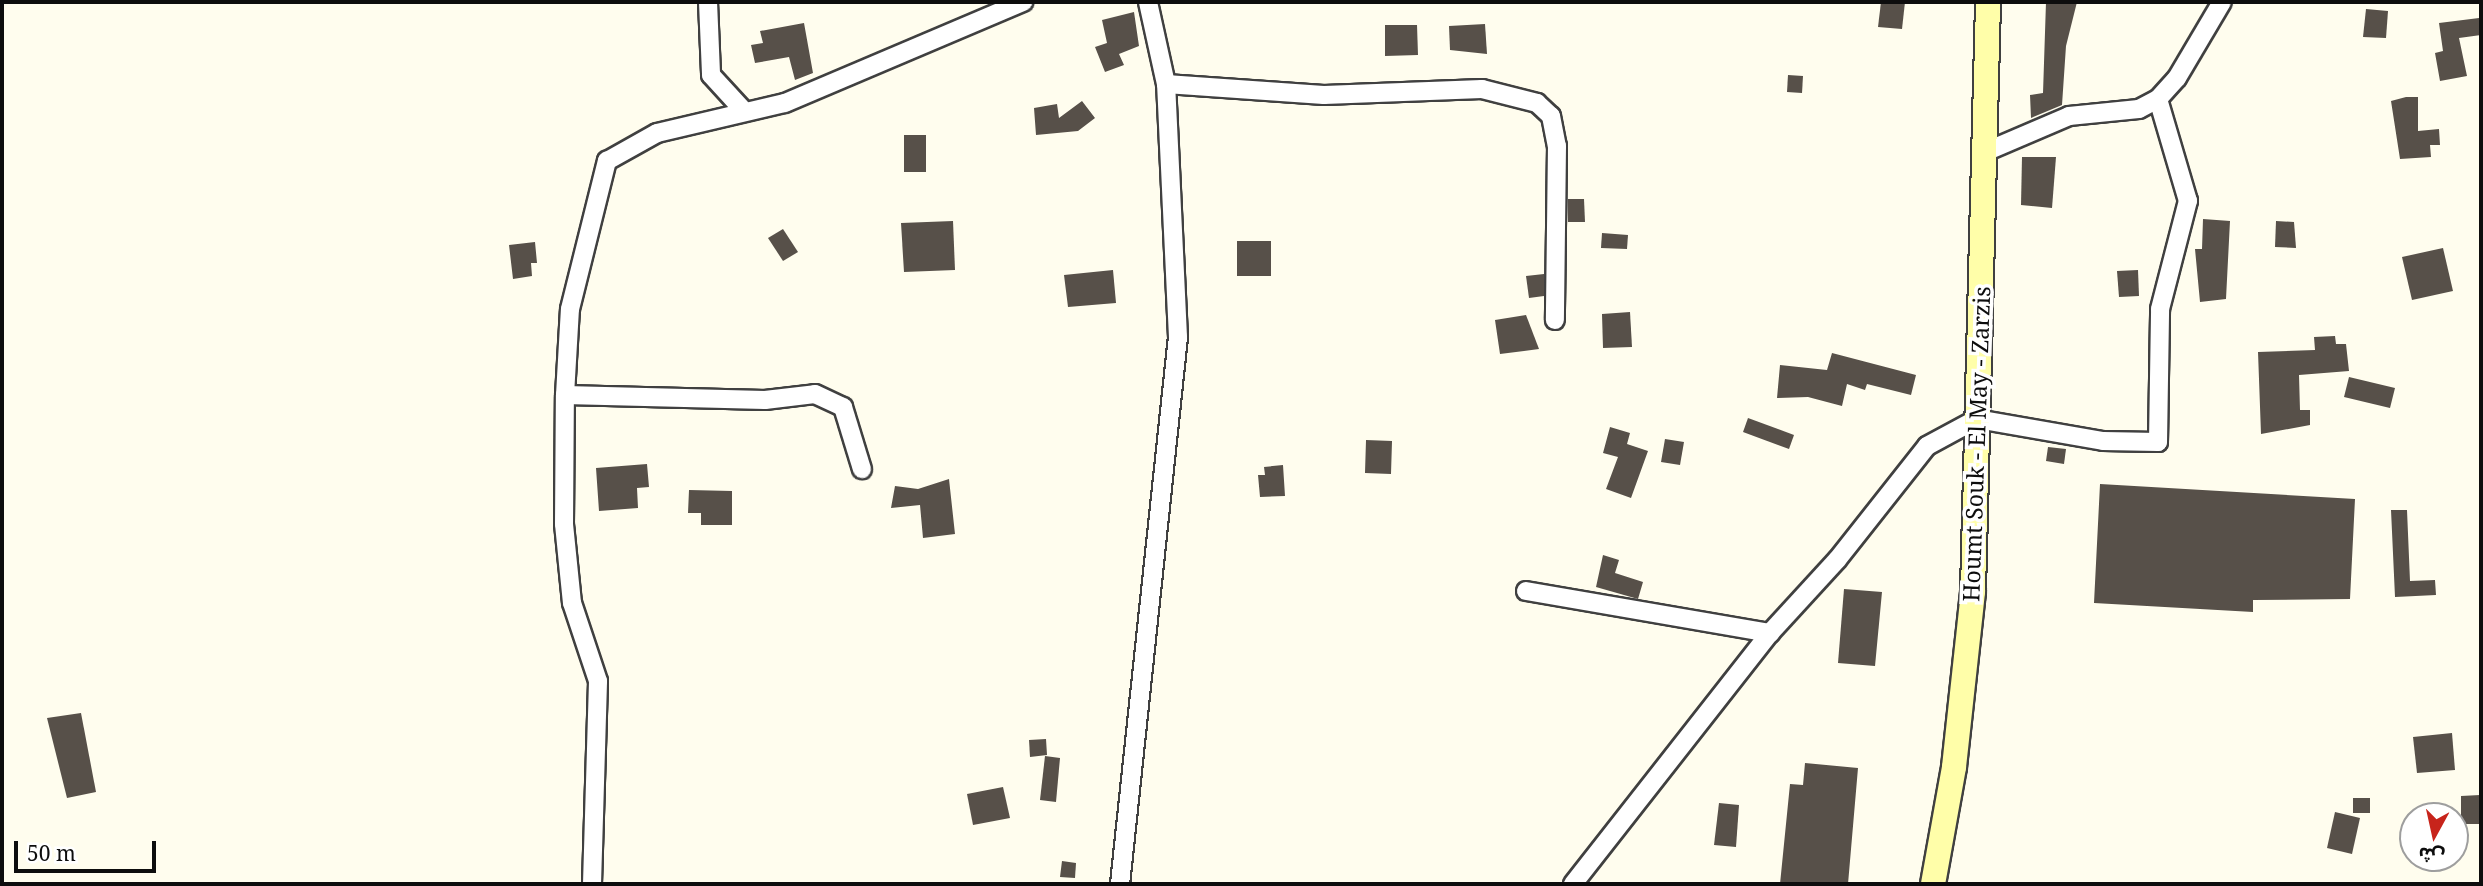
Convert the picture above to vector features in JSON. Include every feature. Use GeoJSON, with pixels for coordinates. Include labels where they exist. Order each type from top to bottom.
{"type":"FeatureCollection","features":[{"type":"Feature","properties":{"kind":"main road","name":"Houmt Souk - El May - Zarzis"},"geometry":{"type":"LineString","coordinates":[[1933,884],[1968,657],[1978,419],[1988,2]]}},
{"type":"Feature","properties":{"kind":"street"},"geometry":{"type":"LineString","coordinates":[[708,2],[711,75],[744,111]]}},
{"type":"Feature","properties":{"kind":"street"},"geometry":{"type":"LineString","coordinates":[[592,884],[598,681],[571,590],[564,524],[565,395],[570,309],[607,161],[657,133],[785,103],[1023,2]]}},
{"type":"Feature","properties":{"kind":"street"},"geometry":{"type":"LineString","coordinates":[[1120,884],[1176,389],[1166,84],[1148,2]]}},
{"type":"Feature","properties":{"kind":"street"},"geometry":{"type":"LineString","coordinates":[[1985,152],[2069,116],[2139,109],[2158,99],[2177,78],[2222,2]]}},
{"type":"Feature","properties":{"kind":"street"},"geometry":{"type":"LineString","coordinates":[[1166,84],[1324,95],[1482,89],[1537,103],[1551,116],[1557,146],[1555,320]]}},
{"type":"Feature","properties":{"kind":"street"},"geometry":{"type":"LineString","coordinates":[[1573,884],[1770,632],[1837,560],[1927,446],[1978,419],[2103,441],[2158,442],[2160,309],[2189,201],[2158,99]]}},
{"type":"Feature","properties":{"kind":"street"},"geometry":{"type":"LineString","coordinates":[[565,395],[765,400],[815,394],[843,407],[862,469]]}},
{"type":"Feature","properties":{"kind":"street"},"geometry":{"type":"LineString","coordinates":[[1525,592],[1770,632]]}},
{"type":"Feature","properties":{"kind":"building"},"geometry":{"type":"Polygon","coordinates":[[[1881,2],[1905,2],[1902,29],[1878,27],[1881,2]]]}},
{"type":"Feature","properties":{"kind":"building"},"geometry":{"type":"Polygon","coordinates":[[[2046,2],[2077,2],[2066,46],[2062,105],[2031,118],[2030,95],[2043,93],[2046,2]]]}},
{"type":"Feature","properties":{"kind":"building"},"geometry":{"type":"Polygon","coordinates":[[[2366,9],[2388,11],[2386,38],[2363,37],[2366,9]]]}},
{"type":"Feature","properties":{"kind":"building"},"geometry":{"type":"Polygon","coordinates":[[[1134,12],[1139,46],[1119,54],[1124,65],[1105,72],[1095,47],[1107,43],[1102,20],[1134,12]]]}},
{"type":"Feature","properties":{"kind":"building"},"geometry":{"type":"Polygon","coordinates":[[[2479,18],[2481,35],[2459,38],[2467,76],[2440,81],[2435,53],[2443,51],[2439,23],[2479,18]]]}},
{"type":"Feature","properties":{"kind":"building"},"geometry":{"type":"Polygon","coordinates":[[[804,23],[813,73],[795,80],[789,57],[755,63],[751,45],[763,43],[760,31],[804,23]]]}},
{"type":"Feature","properties":{"kind":"building"},"geometry":{"type":"Polygon","coordinates":[[[1485,24],[1487,54],[1450,50],[1449,26],[1485,24]]]}},
{"type":"Feature","properties":{"kind":"building"},"geometry":{"type":"Polygon","coordinates":[[[1385,25],[1417,25],[1418,55],[1385,56],[1385,25]]]}},
{"type":"Feature","properties":{"kind":"building"},"geometry":{"type":"Polygon","coordinates":[[[1788,75],[1803,76],[1802,93],[1787,92],[1788,75]]]}},
{"type":"Feature","properties":{"kind":"building"},"geometry":{"type":"Polygon","coordinates":[[[2418,97],[2418,131],[2439,129],[2440,145],[2430,145],[2431,157],[2400,159],[2391,101],[2418,97]]]}},
{"type":"Feature","properties":{"kind":"building"},"geometry":{"type":"Polygon","coordinates":[[[1082,101],[1095,118],[1078,131],[1036,135],[1034,108],[1057,104],[1059,118],[1082,101]]]}},
{"type":"Feature","properties":{"kind":"building"},"geometry":{"type":"Polygon","coordinates":[[[904,135],[926,135],[926,172],[904,172],[904,135]]]}},
{"type":"Feature","properties":{"kind":"building"},"geometry":{"type":"Polygon","coordinates":[[[2022,157],[2056,157],[2052,208],[2021,205],[2022,157]]]}},
{"type":"Feature","properties":{"kind":"building"},"geometry":{"type":"Polygon","coordinates":[[[1568,199],[1584,199],[1585,222],[1568,222],[1568,199]]]}},
{"type":"Feature","properties":{"kind":"building"},"geometry":{"type":"Polygon","coordinates":[[[2203,219],[2230,221],[2226,299],[2200,302],[2195,249],[2202,249],[2203,219]]]}},
{"type":"Feature","properties":{"kind":"building"},"geometry":{"type":"Polygon","coordinates":[[[953,221],[955,270],[904,272],[901,223],[953,221]]]}},
{"type":"Feature","properties":{"kind":"building"},"geometry":{"type":"Polygon","coordinates":[[[2276,221],[2294,222],[2296,248],[2275,247],[2276,221]]]}},
{"type":"Feature","properties":{"kind":"building"},"geometry":{"type":"Polygon","coordinates":[[[783,229],[798,252],[783,261],[768,238],[783,229]]]}},
{"type":"Feature","properties":{"kind":"building"},"geometry":{"type":"Polygon","coordinates":[[[1602,233],[1628,235],[1627,249],[1601,248],[1602,233]]]}},
{"type":"Feature","properties":{"kind":"building"},"geometry":{"type":"Polygon","coordinates":[[[1237,241],[1271,241],[1271,276],[1237,276],[1237,241]]]}},
{"type":"Feature","properties":{"kind":"building"},"geometry":{"type":"Polygon","coordinates":[[[535,242],[537,263],[531,263],[532,276],[513,279],[509,245],[535,242]]]}},
{"type":"Feature","properties":{"kind":"building"},"geometry":{"type":"Polygon","coordinates":[[[2443,248],[2453,291],[2412,300],[2402,257],[2443,248]]]}},
{"type":"Feature","properties":{"kind":"building"},"geometry":{"type":"Polygon","coordinates":[[[1113,270],[1116,303],[1068,307],[1064,275],[1113,270]]]}},
{"type":"Feature","properties":{"kind":"building"},"geometry":{"type":"Polygon","coordinates":[[[2138,270],[2139,296],[2119,297],[2117,271],[2138,270]]]}},
{"type":"Feature","properties":{"kind":"building"},"geometry":{"type":"Polygon","coordinates":[[[1544,274],[1544,296],[1529,298],[1526,276],[1544,274]]]}},
{"type":"Feature","properties":{"kind":"building"},"geometry":{"type":"Polygon","coordinates":[[[1630,312],[1632,347],[1603,348],[1602,314],[1630,312]]]}},
{"type":"Feature","properties":{"kind":"building"},"geometry":{"type":"Polygon","coordinates":[[[1526,315],[1539,349],[1500,354],[1495,320],[1526,315]]]}},
{"type":"Feature","properties":{"kind":"building"},"geometry":{"type":"Polygon","coordinates":[[[2335,336],[2336,344],[2346,344],[2349,371],[2299,375],[2300,410],[2310,410],[2310,425],[2261,434],[2258,352],[2315,350],[2314,337],[2335,336]]]}},
{"type":"Feature","properties":{"kind":"building"},"geometry":{"type":"Polygon","coordinates":[[[1832,353],[1916,375],[1911,395],[1867,384],[1865,390],[1847,384],[1842,406],[1808,397],[1777,398],[1780,365],[1827,370],[1832,353]]]}},
{"type":"Feature","properties":{"kind":"building"},"geometry":{"type":"Polygon","coordinates":[[[2349,377],[2395,388],[2390,408],[2344,397],[2349,377]]]}},
{"type":"Feature","properties":{"kind":"building"},"geometry":{"type":"Polygon","coordinates":[[[1748,418],[1794,435],[1789,449],[1743,432],[1748,418]]]}},
{"type":"Feature","properties":{"kind":"building"},"geometry":{"type":"Polygon","coordinates":[[[1610,427],[1630,433],[1627,444],[1648,451],[1631,498],[1606,489],[1618,457],[1603,453],[1610,427]]]}},
{"type":"Feature","properties":{"kind":"building"},"geometry":{"type":"Polygon","coordinates":[[[1665,439],[1684,442],[1680,465],[1661,462],[1665,439]]]}},
{"type":"Feature","properties":{"kind":"building"},"geometry":{"type":"Polygon","coordinates":[[[1366,440],[1392,441],[1391,474],[1365,473],[1366,440]]]}},
{"type":"Feature","properties":{"kind":"building"},"geometry":{"type":"Polygon","coordinates":[[[2048,447],[2066,449],[2064,464],[2046,461],[2048,447]]]}},
{"type":"Feature","properties":{"kind":"building"},"geometry":{"type":"Polygon","coordinates":[[[647,464],[649,487],[637,488],[638,508],[599,511],[596,468],[647,464]]]}},
{"type":"Feature","properties":{"kind":"building"},"geometry":{"type":"Polygon","coordinates":[[[1283,465],[1285,496],[1260,497],[1258,475],[1265,475],[1264,467],[1283,465]]]}},
{"type":"Feature","properties":{"kind":"building"},"geometry":{"type":"Polygon","coordinates":[[[949,479],[955,534],[923,538],[920,505],[891,508],[895,486],[918,489],[949,479]]]}},
{"type":"Feature","properties":{"kind":"building"},"geometry":{"type":"Polygon","coordinates":[[[2100,484],[2355,499],[2350,599],[2253,600],[2253,612],[2094,603],[2100,484]]]}},
{"type":"Feature","properties":{"kind":"building"},"geometry":{"type":"Polygon","coordinates":[[[689,490],[732,491],[732,525],[701,525],[701,513],[688,513],[689,490]]]}},
{"type":"Feature","properties":{"kind":"building"},"geometry":{"type":"Polygon","coordinates":[[[2391,510],[2407,510],[2410,581],[2435,580],[2436,595],[2395,597],[2391,510]]]}},
{"type":"Feature","properties":{"kind":"building"},"geometry":{"type":"Polygon","coordinates":[[[1603,555],[1619,560],[1615,573],[1643,582],[1638,599],[1596,587],[1603,555]]]}},
{"type":"Feature","properties":{"kind":"building"},"geometry":{"type":"Polygon","coordinates":[[[1844,589],[1882,592],[1875,666],[1838,663],[1844,589]]]}},
{"type":"Feature","properties":{"kind":"building"},"geometry":{"type":"Polygon","coordinates":[[[81,713],[96,792],[67,798],[47,718],[81,713]]]}},
{"type":"Feature","properties":{"kind":"building"},"geometry":{"type":"Polygon","coordinates":[[[2452,733],[2455,770],[2417,773],[2413,737],[2452,733]]]}},
{"type":"Feature","properties":{"kind":"building"},"geometry":{"type":"Polygon","coordinates":[[[1046,739],[1047,755],[1030,757],[1029,740],[1046,739]]]}},
{"type":"Feature","properties":{"kind":"building"},"geometry":{"type":"Polygon","coordinates":[[[1045,756],[1060,758],[1056,802],[1040,800],[1045,756]]]}},
{"type":"Feature","properties":{"kind":"building"},"geometry":{"type":"Polygon","coordinates":[[[1805,763],[1858,768],[1848,884],[1780,884],[1790,784],[1803,785],[1805,763]]]}},
{"type":"Feature","properties":{"kind":"building"},"geometry":{"type":"Polygon","coordinates":[[[1003,787],[1010,818],[973,825],[967,794],[1003,787]]]}},
{"type":"Feature","properties":{"kind":"building"},"geometry":{"type":"Polygon","coordinates":[[[2480,795],[2480,824],[2469,824],[2469,802],[2461,802],[2461,796],[2480,795]]]}},
{"type":"Feature","properties":{"kind":"building"},"geometry":{"type":"Polygon","coordinates":[[[2353,798],[2370,798],[2370,813],[2353,813],[2353,798]]]}},
{"type":"Feature","properties":{"kind":"building"},"geometry":{"type":"Polygon","coordinates":[[[1719,803],[1739,805],[1736,847],[1714,845],[1719,803]]]}},
{"type":"Feature","properties":{"kind":"building"},"geometry":{"type":"Polygon","coordinates":[[[2335,812],[2360,818],[2352,854],[2327,848],[2335,812]]]}},
{"type":"Feature","properties":{"kind":"building"},"geometry":{"type":"Polygon","coordinates":[[[1062,861],[1076,863],[1075,878],[1060,877],[1062,861]]]}}]}
